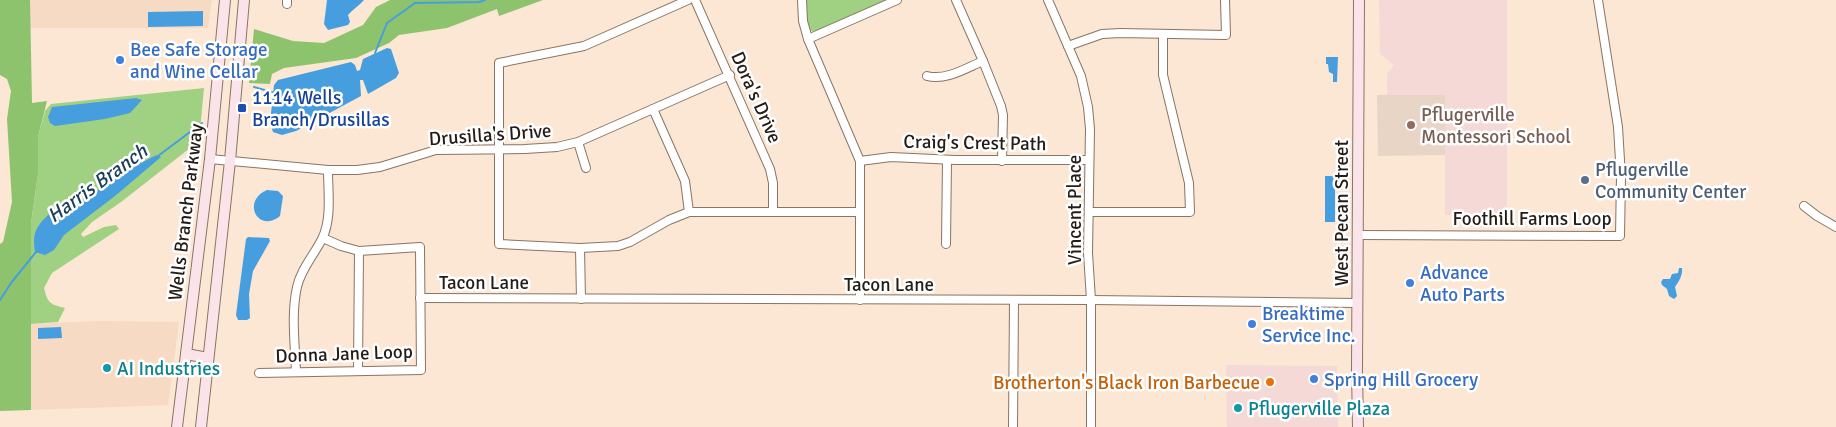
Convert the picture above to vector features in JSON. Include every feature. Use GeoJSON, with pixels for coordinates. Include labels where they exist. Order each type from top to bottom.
{"type":"FeatureCollection","features":[{"type":"Feature","properties":{"kind":"main road","name":"Wells Branch Parkway"},"geometry":{"type":"LineString","coordinates":[[177,427],[210,159],[225,0]]}},
{"type":"Feature","properties":{"kind":"main road","name":"Wells Branch Parkway"},"geometry":{"type":"LineString","coordinates":[[201,427],[230,161],[244,0]]}},
{"type":"Feature","properties":{"kind":"main road","name":"West Pecan Street"},"geometry":{"type":"LineString","coordinates":[[1358,427],[1359,0]]}},
{"type":"Feature","properties":{"kind":"main road"},"geometry":{"type":"LineString","coordinates":[[186,354],[208,358]]}},
{"type":"Feature","properties":{"kind":"street"},"geometry":{"type":"LineString","coordinates":[[688,0],[584,46],[499,63],[499,244],[580,248],[618,246],[630,242],[669,220],[689,212],[860,212]]}},
{"type":"Feature","properties":{"kind":"street","name":"Dora's Drive"},"geometry":{"type":"LineString","coordinates":[[696,0],[770,169],[773,182],[773,212]]}},
{"type":"Feature","properties":{"kind":"street"},"geometry":{"type":"LineString","coordinates":[[802,0],[803,21],[808,39],[860,162],[860,300]]}},
{"type":"Feature","properties":{"kind":"street"},"geometry":{"type":"LineString","coordinates":[[808,39],[897,0]]}},
{"type":"Feature","properties":{"kind":"street"},"geometry":{"type":"LineString","coordinates":[[956,0],[1003,111],[1002,160]]}},
{"type":"Feature","properties":{"kind":"street","name":"Vincent Place"},"geometry":{"type":"LineString","coordinates":[[1048,0],[1076,63],[1085,89],[1090,129],[1088,253],[1091,300],[1091,427]]}},
{"type":"Feature","properties":{"kind":"street"},"geometry":{"type":"LineString","coordinates":[[1068,46],[1102,34],[1226,35],[1225,0]]}},
{"type":"Feature","properties":{"kind":"street","name":"Foothill Farms Loop"},"geometry":{"type":"LineString","coordinates":[[1358,235],[1620,236],[1621,177],[1619,136],[1598,0]]}},
{"type":"Feature","properties":{"kind":"street"},"geometry":{"type":"LineString","coordinates":[[1089,212],[1190,212],[1189,183],[1163,75],[1163,34]]}},
{"type":"Feature","properties":{"kind":"street"},"geometry":{"type":"LineString","coordinates":[[927,76],[942,78],[983,61]]}},
{"type":"Feature","properties":{"kind":"street","name":"Drusilla's Drive"},"geometry":{"type":"LineString","coordinates":[[210,159],[328,170],[357,170],[380,166],[436,150],[498,150],[557,147],[578,142],[730,75]]}},
{"type":"Feature","properties":{"kind":"street"},"geometry":{"type":"LineString","coordinates":[[653,109],[685,181],[689,212]]}},
{"type":"Feature","properties":{"kind":"street"},"geometry":{"type":"LineString","coordinates":[[578,142],[586,168]]}},
{"type":"Feature","properties":{"kind":"street","name":"Craig's Crest Path"},"geometry":{"type":"LineString","coordinates":[[860,162],[891,157],[946,160],[1090,160]]}},
{"type":"Feature","properties":{"kind":"street"},"geometry":{"type":"LineString","coordinates":[[946,160],[946,244]]}},
{"type":"Feature","properties":{"kind":"street"},"geometry":{"type":"LineString","coordinates":[[296,372],[295,302],[297,285],[323,238],[328,208],[328,170]]}},
{"type":"Feature","properties":{"kind":"street"},"geometry":{"type":"LineString","coordinates":[[1804,206],[1836,227]]}},
{"type":"Feature","properties":{"kind":"street","name":"Donna Jane Loop"},"geometry":{"type":"LineString","coordinates":[[259,373],[421,370],[420,247],[359,251],[323,238]]}},
{"type":"Feature","properties":{"kind":"street"},"geometry":{"type":"LineString","coordinates":[[580,248],[581,299]]}},
{"type":"Feature","properties":{"kind":"street"},"geometry":{"type":"LineString","coordinates":[[358,371],[359,251]]}},
{"type":"Feature","properties":{"kind":"street","name":"Tacon Lane"},"geometry":{"type":"LineString","coordinates":[[420,298],[1091,300],[1358,304]]}},
{"type":"Feature","properties":{"kind":"street"},"geometry":{"type":"LineString","coordinates":[[1013,427],[1014,300]]}},
{"type":"Feature","properties":{"kind":"shaded area"},"geometry":{"type":"Polygon","coordinates":[[[30,0],[212,0],[208,28],[30,28],[30,0]]]}},
{"type":"Feature","properties":{"kind":"shaded area"},"geometry":{"type":"Polygon","coordinates":[[[1379,0],[1507,0],[1507,215],[1445,215],[1445,96],[1387,95],[1387,74],[1394,65],[1380,54],[1379,0]]]}},
{"type":"Feature","properties":{"kind":"shaded area","name":"Pflugerville Montessori School"},"geometry":{"type":"Polygon","coordinates":[[[1377,95],[1445,95],[1445,155],[1378,156],[1377,95]]]}},
{"type":"Feature","properties":{"kind":"shaded area"},"geometry":{"type":"Polygon","coordinates":[[[98,321],[179,322],[168,405],[31,410],[30,324],[98,321]]]}},
{"type":"Feature","properties":{"kind":"shaded area"},"geometry":{"type":"Polygon","coordinates":[[[1226,365],[1337,366],[1338,427],[1227,427],[1226,365]]]}},
{"type":"Feature","properties":{"kind":"green space"},"geometry":{"type":"Polygon","coordinates":[[[0,0],[30,0],[32,103],[47,101],[38,137],[38,174],[31,223],[31,410],[0,411],[0,244],[3,242],[12,202],[7,119],[11,91],[7,79],[0,75],[0,0]]]}},
{"type":"Feature","properties":{"kind":"green space"},"geometry":{"type":"Polygon","coordinates":[[[390,0],[543,0],[499,16],[497,9],[447,28],[399,35],[389,43],[356,58],[284,68],[272,74],[270,84],[249,83],[254,29],[293,41],[324,43],[363,25],[376,7],[390,0]]]}},
{"type":"Feature","properties":{"kind":"green space"},"geometry":{"type":"Polygon","coordinates":[[[806,0],[885,0],[816,31],[811,31],[807,23],[806,0]]]}},
{"type":"Feature","properties":{"kind":"green space"},"geometry":{"type":"Polygon","coordinates":[[[204,88],[199,141],[121,202],[92,222],[81,234],[83,237],[104,227],[116,225],[119,229],[52,273],[44,288],[50,302],[65,308],[58,322],[30,324],[0,288],[31,223],[38,174],[38,137],[45,111],[51,104],[204,88]]]}},
{"type":"Feature","properties":{"kind":"water"},"geometry":{"type":"Polygon","coordinates":[[[327,0],[364,0],[348,15],[350,22],[348,25],[328,30],[324,24],[327,0]]]}},
{"type":"Feature","properties":{"kind":"water"},"geometry":{"type":"Polygon","coordinates":[[[203,11],[203,26],[148,27],[148,12],[203,11]]]}},
{"type":"Feature","properties":{"kind":"water"},"geometry":{"type":"Polygon","coordinates":[[[387,48],[391,49],[399,73],[396,78],[368,94],[363,80],[360,80],[361,96],[296,131],[282,135],[273,132],[270,123],[274,85],[278,80],[351,62],[355,65],[357,71],[360,70],[363,59],[387,48]]]}},
{"type":"Feature","properties":{"kind":"water"},"geometry":{"type":"Polygon","coordinates":[[[1326,57],[1338,57],[1337,82],[1333,82],[1333,74],[1329,72],[1326,57]]]}},
{"type":"Feature","properties":{"kind":"water"},"geometry":{"type":"Polygon","coordinates":[[[136,98],[142,100],[130,113],[105,119],[55,126],[50,123],[48,117],[52,107],[136,98]]]}},
{"type":"Feature","properties":{"kind":"water"},"geometry":{"type":"Polygon","coordinates":[[[157,155],[161,157],[115,196],[64,235],[54,250],[45,255],[35,252],[34,239],[36,232],[43,220],[48,216],[58,209],[87,197],[130,169],[157,155]]]}},
{"type":"Feature","properties":{"kind":"water"},"geometry":{"type":"Polygon","coordinates":[[[1325,176],[1335,176],[1335,222],[1325,222],[1325,176]]]}},
{"type":"Feature","properties":{"kind":"water"},"geometry":{"type":"Polygon","coordinates":[[[267,190],[278,191],[283,196],[280,216],[272,221],[259,219],[254,208],[255,201],[259,195],[267,190]]]}},
{"type":"Feature","properties":{"kind":"water"},"geometry":{"type":"Polygon","coordinates":[[[248,237],[269,238],[270,241],[253,271],[249,294],[250,318],[238,320],[236,315],[246,239],[248,237]]]}},
{"type":"Feature","properties":{"kind":"water"},"geometry":{"type":"Polygon","coordinates":[[[1679,268],[1682,268],[1682,273],[1675,287],[1677,296],[1674,299],[1669,296],[1667,289],[1661,282],[1663,279],[1670,279],[1672,274],[1678,273],[1679,268]]]}},
{"type":"Feature","properties":{"kind":"water"},"geometry":{"type":"Polygon","coordinates":[[[61,327],[62,338],[38,339],[38,328],[61,327]]]}},
{"type":"Feature","properties":{"kind":"waterway","name":"Harris Branch"},"geometry":{"type":"LineString","coordinates":[[375,53],[387,23],[415,3],[479,2],[485,0]]}},
{"type":"Feature","properties":{"kind":"waterway","name":"Harris Branch"},"geometry":{"type":"LineString","coordinates":[[254,87],[275,93]]}},
{"type":"Feature","properties":{"kind":"waterway","name":"Harris Branch"},"geometry":{"type":"LineString","coordinates":[[158,156],[202,123]]}},
{"type":"Feature","properties":{"kind":"waterway","name":"Harris Branch"},"geometry":{"type":"LineString","coordinates":[[0,300],[36,252]]}},
{"type":"Feature","properties":{"kind":"place","name":"Bee Safe Storage and Wine Cellar"},"geometry":{"type":"Point","coordinates":[120,60]}},
{"type":"Feature","properties":{"kind":"place","name":"1114 Wells Branch/Drusillas"},"geometry":{"type":"Point","coordinates":[242,108]}},
{"type":"Feature","properties":{"kind":"place","name":"Pflugerville Montessori School"},"geometry":{"type":"Point","coordinates":[1411,125]}},
{"type":"Feature","properties":{"kind":"place","name":"Pflugerville Community Center"},"geometry":{"type":"Point","coordinates":[1585,180]}},
{"type":"Feature","properties":{"kind":"place","name":"Advance Auto Parts"},"geometry":{"type":"Point","coordinates":[1410,283]}},
{"type":"Feature","properties":{"kind":"place","name":"Breaktime Service Inc."},"geometry":{"type":"Point","coordinates":[1252,324]}},
{"type":"Feature","properties":{"kind":"place","name":"AI Industries"},"geometry":{"type":"Point","coordinates":[107,368]}},
{"type":"Feature","properties":{"kind":"place","name":"Spring Hill Grocery"},"geometry":{"type":"Point","coordinates":[1314,379]}},
{"type":"Feature","properties":{"kind":"place","name":"Brotherton's Black Iron Barbecue"},"geometry":{"type":"Point","coordinates":[1270,382]}},
{"type":"Feature","properties":{"kind":"place","name":"Pflugerville Plaza"},"geometry":{"type":"Point","coordinates":[1238,408]}}]}
